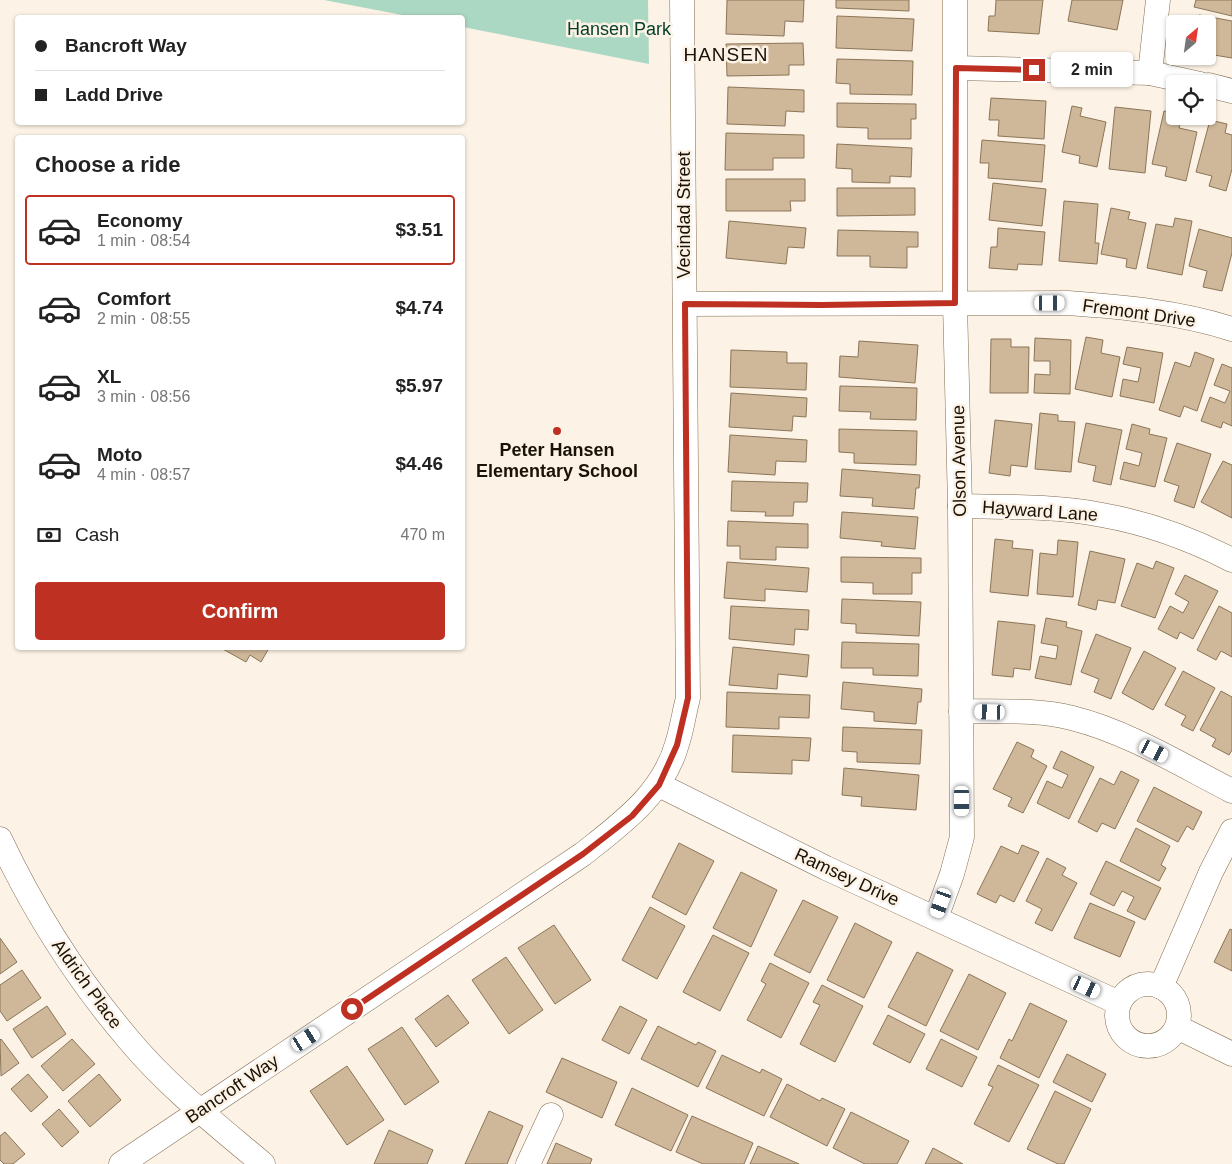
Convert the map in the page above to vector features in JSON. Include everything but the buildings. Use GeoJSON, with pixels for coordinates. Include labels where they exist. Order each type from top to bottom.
{"type":"FeatureCollection","features":[{"type":"Feature","properties":{"kind":"street","name":"Vecindad Street"},"geometry":{"type":"LineString","coordinates":[[659,785],[677,745],[688,698],[682,0]]}},
{"type":"Feature","properties":{"kind":"street","name":"Olson Avenue"},"geometry":{"type":"LineString","coordinates":[[936,918],[952,874],[962,837],[960,506],[955,303],[955,0]]}},
{"type":"Feature","properties":{"kind":"street"},"geometry":{"type":"LineString","coordinates":[[1150,73],[1158,0]]}},
{"type":"Feature","properties":{"kind":"street"},"geometry":{"type":"LineString","coordinates":[[956,68],[1150,73],[1166,77]]}},
{"type":"Feature","properties":{"kind":"street"},"geometry":{"type":"LineString","coordinates":[[1216,87],[1232,91]]}},
{"type":"Feature","properties":{"kind":"street","name":"Fremont Drive"},"geometry":{"type":"LineString","coordinates":[[685,304],[1068,304],[1121,307],[1180,315],[1232,329]]}},
{"type":"Feature","properties":{"kind":"street","name":"Hayward Lane"},"geometry":{"type":"LineString","coordinates":[[960,506],[1066,510],[1102,514],[1149,526],[1181,537],[1232,560]]}},
{"type":"Feature","properties":{"kind":"street"},"geometry":{"type":"LineString","coordinates":[[962,711],[1039,712],[1073,718],[1138,743],[1232,791]]}},
{"type":"Feature","properties":{"kind":"street","name":"Ramsey Drive"},"geometry":{"type":"LineString","coordinates":[[659,785],[826,868],[1119,1003]]}},
{"type":"Feature","properties":{"kind":"street","name":"Bancroft Way"},"geometry":{"type":"LineString","coordinates":[[121,1164],[583,854],[632,816],[659,785]]}},
{"type":"Feature","properties":{"kind":"street"},"geometry":{"type":"LineString","coordinates":[[1160,987],[1210,872],[1232,831]]}},
{"type":"Feature","properties":{"kind":"street","name":"Aldrich Place"},"geometry":{"type":"LineString","coordinates":[[0,838],[22,886],[73,970],[130,1042],[199,1111],[263,1164]]}},
{"type":"Feature","properties":{"kind":"street"},"geometry":{"type":"LineString","coordinates":[[1141,985],[1160,987],[1175,1000],[1179,1018],[1177,1028],[1164,1042],[1145,1047],[1136,1044],[1127,1039],[1117,1022],[1119,1003],[1124,994],[1141,985]]}},
{"type":"Feature","properties":{"kind":"street"},"geometry":{"type":"LineString","coordinates":[[1177,1028],[1232,1054]]}},
{"type":"Feature","properties":{"kind":"street"},"geometry":{"type":"LineString","coordinates":[[528,1164],[551,1115]]}},
{"type":"Feature","properties":{"kind":"green space","name":"Hansen Park"},"geometry":{"type":"Polygon","coordinates":[[[324,0],[648,0],[649,64],[465,27],[465,15],[403,15],[324,0]]]}},
{"type":"Feature","properties":{"kind":"place","name":"Peter Hansen Elementary School"},"geometry":{"type":"Point","coordinates":[557,431]}},
{"type":"Feature","properties":{"kind":"district","name":"HANSEN"},"geometry":{"type":"Point","coordinates":[726,54]}},
{"type":"Feature","properties":{"kind":"route"},"geometry":{"type":"LineString","coordinates":[[352,1009],[583,854],[632,816],[659,785],[677,745],[688,698],[685,304],[822,305],[955,303],[956,68],[1034,70]]}}]}
